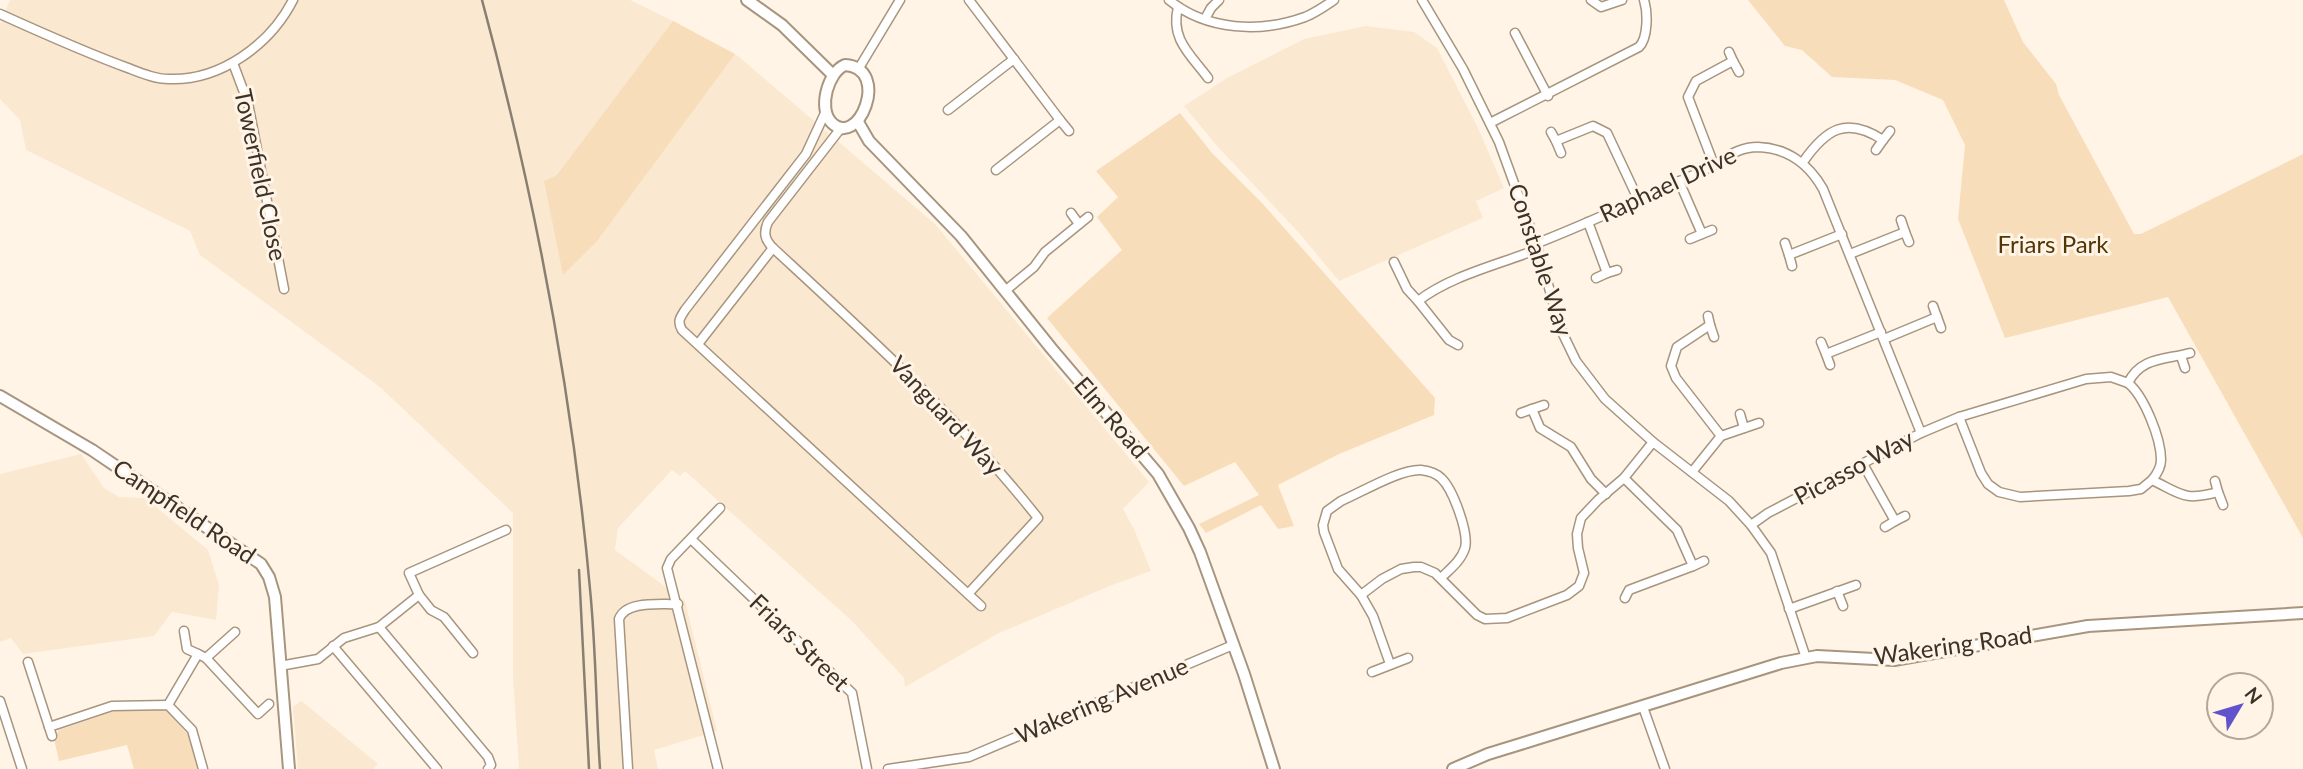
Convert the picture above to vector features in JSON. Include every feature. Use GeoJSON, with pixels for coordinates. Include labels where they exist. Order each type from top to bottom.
{"type":"FeatureCollection","features":[{"type":"Feature","properties":{"kind":"street"},"geometry":{"type":"LineString","coordinates":[[0,14],[105,60],[166,79],[203,75],[233,63],[269,32],[287,12],[293,0]]}},
{"type":"Feature","properties":{"kind":"street"},"geometry":{"type":"LineString","coordinates":[[747,0],[782,25],[832,75]]}},
{"type":"Feature","properties":{"kind":"street"},"geometry":{"type":"LineString","coordinates":[[859,68],[900,0]]}},
{"type":"Feature","properties":{"kind":"street"},"geometry":{"type":"LineString","coordinates":[[969,0],[1069,131]]}},
{"type":"Feature","properties":{"kind":"street"},"geometry":{"type":"LineString","coordinates":[[1169,0],[1205,19],[1241,27],[1282,24],[1308,16],[1334,0]]}},
{"type":"Feature","properties":{"kind":"street"},"geometry":{"type":"LineString","coordinates":[[1205,19],[1219,0]]}},
{"type":"Feature","properties":{"kind":"street","name":"Constable Way"},"geometry":{"type":"LineString","coordinates":[[1414,0],[1422,2],[1455,56],[1490,123],[1522,203],[1559,324],[1576,360],[1605,399],[1653,442],[1729,501],[1751,525],[1771,553],[1807,658]]}},
{"type":"Feature","properties":{"kind":"street"},"geometry":{"type":"LineString","coordinates":[[1591,0],[1601,7],[1622,0]]}},
{"type":"Feature","properties":{"kind":"street"},"geometry":{"type":"LineString","coordinates":[[1490,123],[1548,96],[1642,44],[1646,26],[1644,0]]}},
{"type":"Feature","properties":{"kind":"street"},"geometry":{"type":"LineString","coordinates":[[1178,7],[1175,21],[1178,38],[1208,78]]}},
{"type":"Feature","properties":{"kind":"street"},"geometry":{"type":"LineString","coordinates":[[1515,33],[1548,96]]}},
{"type":"Feature","properties":{"kind":"street"},"geometry":{"type":"LineString","coordinates":[[1729,52],[1739,72]]}},
{"type":"Feature","properties":{"kind":"street"},"geometry":{"type":"LineString","coordinates":[[948,110],[1014,59]]}},
{"type":"Feature","properties":{"kind":"street"},"geometry":{"type":"LineString","coordinates":[[1714,165],[1688,97],[1696,80],[1733,61]]}},
{"type":"Feature","properties":{"kind":"street","name":"Towerfield Close"},"geometry":{"type":"LineString","coordinates":[[233,63],[248,103],[284,289]]}},
{"type":"Feature","properties":{"kind":"street"},"geometry":{"type":"LineString","coordinates":[[825,113],[832,123],[841,128],[848,128],[858,122],[869,85],[859,68],[845,65],[832,75],[825,113],[806,154],[679,319],[682,330],[981,606]]}},
{"type":"Feature","properties":{"kind":"street"},"geometry":{"type":"LineString","coordinates":[[996,170],[1060,120]]}},
{"type":"Feature","properties":{"kind":"street","name":"Elm Road"},"geometry":{"type":"LineString","coordinates":[[858,122],[869,141],[961,236],[1158,474],[1200,552],[1274,769]]}},
{"type":"Feature","properties":{"kind":"street"},"geometry":{"type":"LineString","coordinates":[[1556,141],[1593,126],[1607,133],[1638,200]]}},
{"type":"Feature","properties":{"kind":"street"},"geometry":{"type":"LineString","coordinates":[[1883,140],[1861,128],[1849,126],[1838,129],[1819,140],[1803,162],[1823,189],[1921,433]]}},
{"type":"Feature","properties":{"kind":"street"},"geometry":{"type":"LineString","coordinates":[[698,344],[773,248],[768,243],[765,232],[768,222],[841,128]]}},
{"type":"Feature","properties":{"kind":"street"},"geometry":{"type":"LineString","coordinates":[[1876,150],[1890,131]]}},
{"type":"Feature","properties":{"kind":"street"},"geometry":{"type":"LineString","coordinates":[[1551,132],[1561,153]]}},
{"type":"Feature","properties":{"kind":"street","name":"Raphael Drive"},"geometry":{"type":"LineString","coordinates":[[1418,301],[1429,292],[1537,247],[1714,165],[1733,152],[1756,147],[1779,151],[1803,162]]}},
{"type":"Feature","properties":{"kind":"street"},"geometry":{"type":"LineString","coordinates":[[1679,181],[1702,234]]}},
{"type":"Feature","properties":{"kind":"street"},"geometry":{"type":"LineString","coordinates":[[769,200],[780,209]]}},
{"type":"Feature","properties":{"kind":"street"},"geometry":{"type":"LineString","coordinates":[[1071,213],[1079,224]]}},
{"type":"Feature","properties":{"kind":"street"},"geometry":{"type":"LineString","coordinates":[[1005,291],[1034,267],[1045,252],[1088,217]]}},
{"type":"Feature","properties":{"kind":"street"},"geometry":{"type":"LineString","coordinates":[[1901,220],[1909,242]]}},
{"type":"Feature","properties":{"kind":"street"},"geometry":{"type":"LineString","coordinates":[[1588,222],[1607,274]]}},
{"type":"Feature","properties":{"kind":"street"},"geometry":{"type":"LineString","coordinates":[[1690,239],[1712,230]]}},
{"type":"Feature","properties":{"kind":"street"},"geometry":{"type":"LineString","coordinates":[[1850,254],[1905,232]]}},
{"type":"Feature","properties":{"kind":"street"},"geometry":{"type":"LineString","coordinates":[[1789,255],[1842,234]]}},
{"type":"Feature","properties":{"kind":"street"},"geometry":{"type":"LineString","coordinates":[[1785,243],[1792,267]]}},
{"type":"Feature","properties":{"kind":"street","name":"Vanguard Way"},"geometry":{"type":"LineString","coordinates":[[773,248],[922,387],[998,468],[1038,519],[968,594]]}},
{"type":"Feature","properties":{"kind":"street"},"geometry":{"type":"LineString","coordinates":[[1394,262],[1407,289],[1449,340],[1458,345]]}},
{"type":"Feature","properties":{"kind":"street"},"geometry":{"type":"LineString","coordinates":[[1596,278],[1617,270]]}},
{"type":"Feature","properties":{"kind":"street"},"geometry":{"type":"LineString","coordinates":[[1933,306],[1941,328]]}},
{"type":"Feature","properties":{"kind":"street"},"geometry":{"type":"LineString","coordinates":[[1826,354],[1937,317]]}},
{"type":"Feature","properties":{"kind":"street"},"geometry":{"type":"LineString","coordinates":[[1714,337],[1709,321],[1677,347],[1671,366],[1676,378],[1721,436]]}},
{"type":"Feature","properties":{"kind":"street"},"geometry":{"type":"LineString","coordinates":[[1821,342],[1830,365]]}},
{"type":"Feature","properties":{"kind":"street"},"geometry":{"type":"LineString","coordinates":[[1959,417],[1981,473],[1988,484],[1999,492],[2020,497],[2140,489],[2152,480],[2159,470],[2160,449],[2140,395],[2128,383],[2134,370],[2141,365],[2185,354],[2185,368]]}},
{"type":"Feature","properties":{"kind":"street","name":"Picasso Way"},"geometry":{"type":"LineString","coordinates":[[1751,525],[1768,513],[1921,433],[1959,417],[2086,379],[2111,377],[2128,383]]}},
{"type":"Feature","properties":{"kind":"street","name":"Campfield Road"},"geometry":{"type":"LineString","coordinates":[[0,396],[92,450],[256,559],[274,591],[289,769]]}},
{"type":"Feature","properties":{"kind":"street"},"geometry":{"type":"LineString","coordinates":[[1521,413],[1544,405]]}},
{"type":"Feature","properties":{"kind":"street"},"geometry":{"type":"LineString","coordinates":[[1532,409],[1540,428],[1571,447],[1591,479],[1606,494]]}},
{"type":"Feature","properties":{"kind":"street"},"geometry":{"type":"LineString","coordinates":[[1740,414],[1744,428]]}},
{"type":"Feature","properties":{"kind":"street"},"geometry":{"type":"LineString","coordinates":[[1692,472],[1721,436],[1759,423]]}},
{"type":"Feature","properties":{"kind":"street"},"geometry":{"type":"LineString","coordinates":[[1361,596],[1382,579],[1408,567],[1428,569],[1441,578],[1477,615],[1489,619],[1507,618],[1567,595],[1579,586],[1584,573],[1577,534],[1581,518],[1624,478],[1653,442]]}},
{"type":"Feature","properties":{"kind":"street"},"geometry":{"type":"LineString","coordinates":[[1863,464],[1895,521]]}},
{"type":"Feature","properties":{"kind":"street"},"geometry":{"type":"LineString","coordinates":[[1390,664],[1373,616],[1361,596],[1338,569],[1324,532],[1324,517],[1332,506],[1341,500],[1413,471],[1427,471],[1443,480],[1448,487],[1464,527],[1465,550],[1441,578]]}},
{"type":"Feature","properties":{"kind":"street"},"geometry":{"type":"LineString","coordinates":[[1624,478],[1638,489],[1681,535],[1693,566]]}},
{"type":"Feature","properties":{"kind":"street"},"geometry":{"type":"LineString","coordinates":[[2152,480],[2183,496],[2196,498],[2218,492]]}},
{"type":"Feature","properties":{"kind":"street"},"geometry":{"type":"LineString","coordinates":[[2215,481],[2223,505]]}},
{"type":"Feature","properties":{"kind":"street"},"geometry":{"type":"LineString","coordinates":[[718,769],[667,568],[671,559],[720,508]]}},
{"type":"Feature","properties":{"kind":"street"},"geometry":{"type":"LineString","coordinates":[[1885,527],[1905,516]]}},
{"type":"Feature","properties":{"kind":"street"},"geometry":{"type":"LineString","coordinates":[[474,653],[444,617],[431,610],[419,595],[409,573],[506,530]]}},
{"type":"Feature","properties":{"kind":"street","name":"Friars Street"},"geometry":{"type":"LineString","coordinates":[[691,539],[852,694],[867,769]]}},
{"type":"Feature","properties":{"kind":"street"},"geometry":{"type":"LineString","coordinates":[[1625,598],[1629,590],[1704,561]]}},
{"type":"Feature","properties":{"kind":"street"},"geometry":{"type":"LineString","coordinates":[[1789,609],[1856,584]]}},
{"type":"Feature","properties":{"kind":"street"},"geometry":{"type":"LineString","coordinates":[[1838,592],[1843,606]]}},
{"type":"Feature","properties":{"kind":"street"},"geometry":{"type":"LineString","coordinates":[[280,666],[318,659],[351,635],[379,627],[419,595]]}},
{"type":"Feature","properties":{"kind":"street"},"geometry":{"type":"LineString","coordinates":[[628,769],[621,613],[631,607],[678,604]]}},
{"type":"Feature","properties":{"kind":"street","name":"Wakering Road"},"geometry":{"type":"LineString","coordinates":[[1452,769],[1488,754],[1781,663],[1807,658],[1826,656],[1894,660],[2088,626],[2303,613]]}},
{"type":"Feature","properties":{"kind":"street"},"geometry":{"type":"LineString","coordinates":[[379,627],[488,757],[491,762],[488,769]]}},
{"type":"Feature","properties":{"kind":"street"},"geometry":{"type":"LineString","coordinates":[[184,631],[187,649],[202,656],[258,714],[269,704]]}},
{"type":"Feature","properties":{"kind":"street"},"geometry":{"type":"LineString","coordinates":[[168,705],[202,656],[235,632]]}},
{"type":"Feature","properties":{"kind":"street","name":"Wakering Avenue"},"geometry":{"type":"LineString","coordinates":[[888,769],[957,765],[1233,645]]}},
{"type":"Feature","properties":{"kind":"street"},"geometry":{"type":"LineString","coordinates":[[333,646],[437,769]]}},
{"type":"Feature","properties":{"kind":"street"},"geometry":{"type":"LineString","coordinates":[[1372,673],[1408,658]]}},
{"type":"Feature","properties":{"kind":"street"},"geometry":{"type":"LineString","coordinates":[[28,662],[50,731],[112,706],[168,705],[192,730],[203,769]]}},
{"type":"Feature","properties":{"kind":"street"},"geometry":{"type":"LineString","coordinates":[[0,701],[22,769]]}},
{"type":"Feature","properties":{"kind":"street"},"geometry":{"type":"LineString","coordinates":[[112,706],[113,718]]}},
{"type":"Feature","properties":{"kind":"street"},"geometry":{"type":"LineString","coordinates":[[1643,707],[1665,769]]}},
{"type":"Feature","properties":{"kind":"shaded area"},"geometry":{"type":"Polygon","coordinates":[[[10,0],[630,0],[673,21],[738,56],[935,224],[1149,482],[1123,509],[1151,571],[997,634],[905,687],[904,678],[853,622],[685,471],[680,476],[672,470],[618,528],[615,550],[685,601],[717,731],[654,750],[658,769],[519,769],[513,676],[513,513],[380,387],[200,255],[190,231],[26,150],[20,120],[0,99],[0,24],[10,0]]]}},
{"type":"Feature","properties":{"kind":"shaded area"},"geometry":{"type":"Polygon","coordinates":[[[1366,26],[1414,32],[1437,48],[1478,128],[1504,188],[1476,201],[1483,218],[1339,281],[1184,106],[1227,78],[1304,39],[1366,26]]]}},
{"type":"Feature","properties":{"kind":"shaded area"},"geometry":{"type":"Polygon","coordinates":[[[81,454],[104,488],[119,497],[143,498],[150,502],[208,550],[219,585],[216,620],[172,612],[154,636],[23,654],[11,638],[0,642],[0,474],[81,454]]]}},
{"type":"Feature","properties":{"kind":"shaded area"},"geometry":{"type":"Polygon","coordinates":[[[301,701],[378,764],[373,769],[298,769],[293,707],[301,701]]]}},
{"type":"Feature","properties":{"kind":"green space","name":"Friars Park"},"geometry":{"type":"Polygon","coordinates":[[[1748,0],[2004,0],[2023,42],[2056,84],[2059,95],[2134,234],[2141,234],[2303,154],[2303,538],[2168,297],[2005,338],[1958,219],[1965,145],[1943,100],[1895,80],[1832,77],[1802,50],[1785,46],[1748,0]]]}},
{"type":"Feature","properties":{"kind":"green space"},"geometry":{"type":"Polygon","coordinates":[[[673,21],[735,54],[597,241],[563,275],[544,181],[557,175],[673,21]]]}},
{"type":"Feature","properties":{"kind":"green space"},"geometry":{"type":"Polygon","coordinates":[[[1180,113],[1212,153],[1262,203],[1435,398],[1434,415],[1339,454],[1278,485],[1294,526],[1278,529],[1261,505],[1206,533],[1199,524],[1259,495],[1235,462],[1184,486],[1047,318],[1122,250],[1097,217],[1118,197],[1096,171],[1180,113]]]}},
{"type":"Feature","properties":{"kind":"green space"},"geometry":{"type":"Polygon","coordinates":[[[118,710],[166,710],[189,736],[197,769],[134,769],[127,745],[59,761],[54,739],[59,730],[118,710]]]}},
{"type":"Feature","properties":{"kind":"railway"},"geometry":{"type":"LineString","coordinates":[[482,0],[534,218],[562,366],[590,589],[600,769]]}},
{"type":"Feature","properties":{"kind":"railway"},"geometry":{"type":"LineString","coordinates":[[579,570],[589,769]]}}]}
